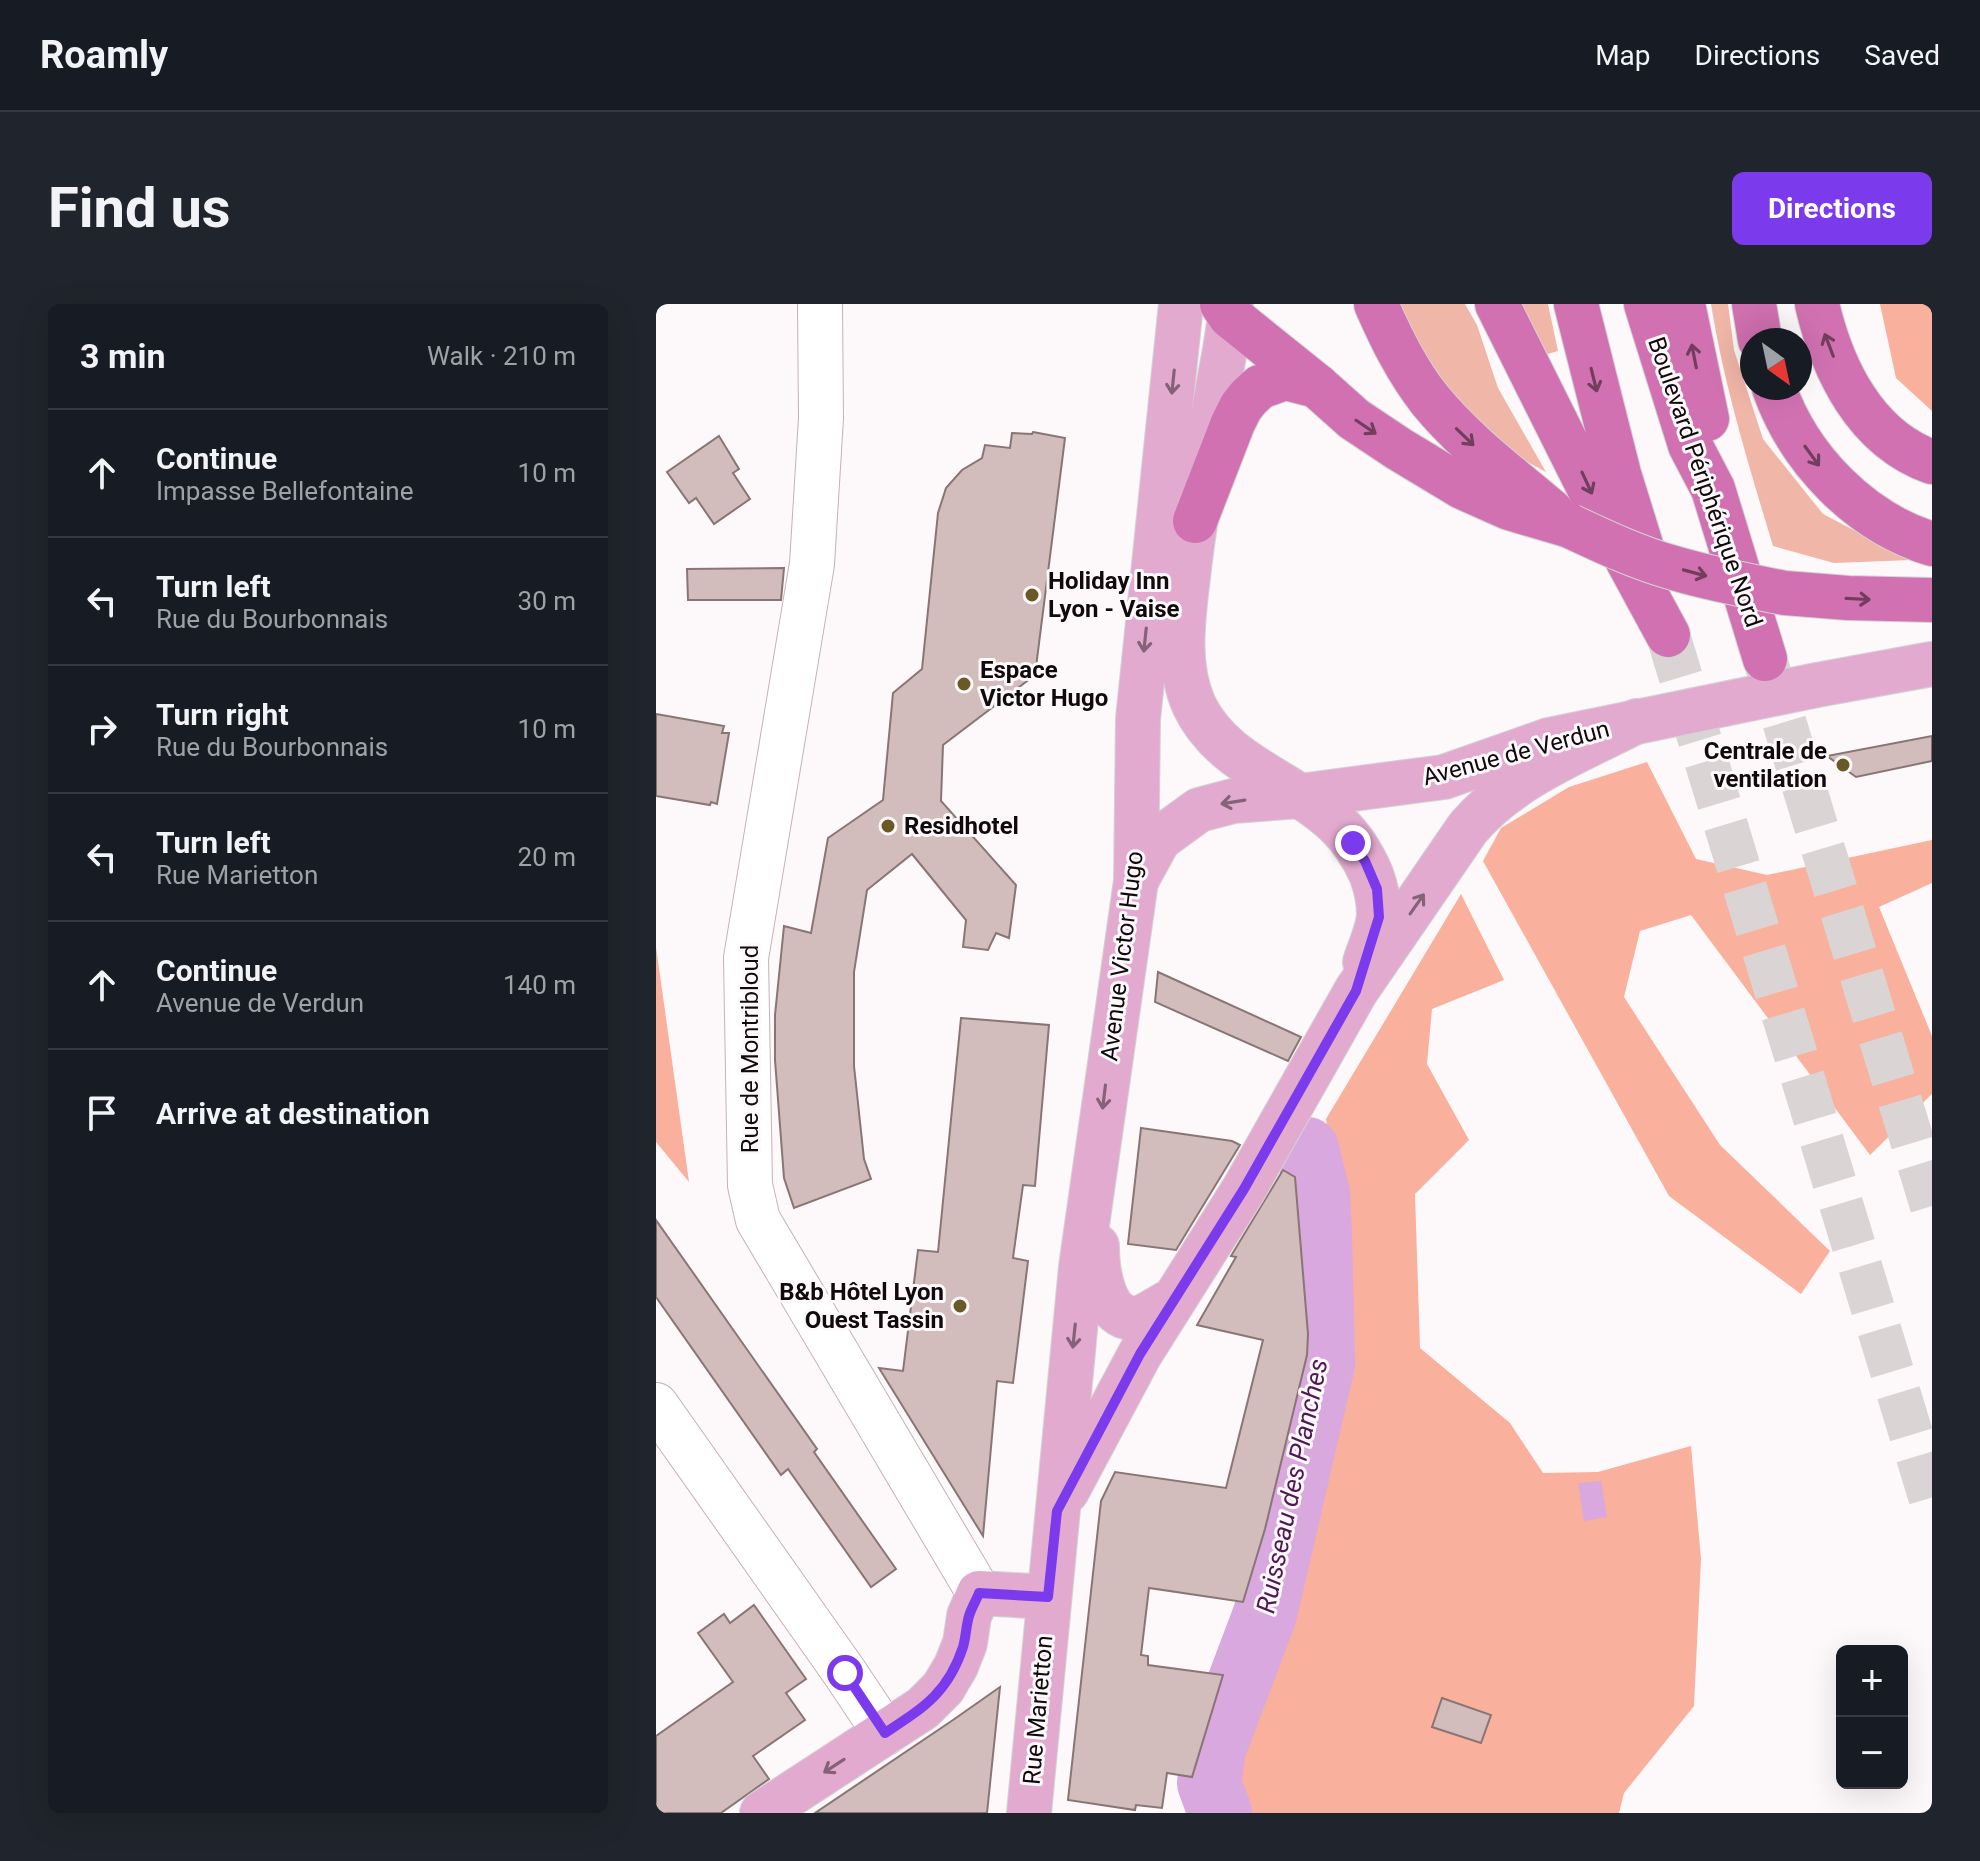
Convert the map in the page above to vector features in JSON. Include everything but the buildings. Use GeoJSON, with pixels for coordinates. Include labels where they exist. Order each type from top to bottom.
{"type":"FeatureCollection","features":[{"type":"Feature","properties":{"kind":"highway"},"geometry":{"type":"LineString","coordinates":[[1376,304],[1408,369],[1447,420],[1570,526]]}},
{"type":"Feature","properties":{"kind":"highway"},"geometry":{"type":"LineString","coordinates":[[1487,304],[1505,322],[1597,504],[1668,635],[1619,474],[1576,304]]}},
{"type":"Feature","properties":{"kind":"highway","name":"Boulevard Périphérique Nord"},"geometry":{"type":"LineString","coordinates":[[1646,304],[1690,445],[1713,489],[1765,659]]}},
{"type":"Feature","properties":{"kind":"highway"},"geometry":{"type":"LineString","coordinates":[[1683,304],[1711,439],[1713,489]]}},
{"type":"Feature","properties":{"kind":"highway"},"geometry":{"type":"LineString","coordinates":[[1754,304],[1758,328]]}},
{"type":"Feature","properties":{"kind":"highway"},"geometry":{"type":"LineString","coordinates":[[1817,304],[1832,355],[1866,416],[1900,445],[1932,462]]}},
{"type":"Feature","properties":{"kind":"highway"},"geometry":{"type":"LineString","coordinates":[[1228,308],[1354,419],[1462,487],[1509,508],[1570,526],[1624,551],[1672,568],[1720,580],[1785,593],[1932,600]]}},
{"type":"Feature","properties":{"kind":"highway"},"geometry":{"type":"LineString","coordinates":[[1195,521],[1233,423],[1249,397],[1260,387],[1285,378],[1317,386]]}},
{"type":"Feature","properties":{"kind":"highway"},"geometry":{"type":"LineString","coordinates":[[1780,400],[1810,456],[1830,479],[1855,502],[1889,526],[1932,544]]}},
{"type":"Feature","properties":{"kind":"main road","name":"Avenue Victor Hugo"},"geometry":{"type":"LineString","coordinates":[[1057,1511],[1081,1267],[1136,881],[1138,719],[1181,304]]}},
{"type":"Feature","properties":{"kind":"main road"},"geometry":{"type":"LineString","coordinates":[[1195,521],[1228,308]]}},
{"type":"Feature","properties":{"kind":"main road","name":"Avenue de Verdun"},"geometry":{"type":"LineString","coordinates":[[1195,521],[1183,617],[1186,683],[1195,707],[1212,733],[1246,763],[1337,823],[1365,861],[1377,889],[1379,917],[1356,991]]}},
{"type":"Feature","properties":{"kind":"main road","name":"Avenue de Verdun"},"geometry":{"type":"LineString","coordinates":[[1136,881],[1159,839],[1199,810],[1233,801],[1300,796],[1444,777],[1549,740],[1932,664]]}},
{"type":"Feature","properties":{"kind":"main road","name":"Avenue de Verdun"},"geometry":{"type":"LineString","coordinates":[[1057,1511],[1140,1354],[1250,1178],[1356,991],[1453,850],[1484,810],[1504,793],[1637,721]]}},
{"type":"Feature","properties":{"kind":"main road"},"geometry":{"type":"LineString","coordinates":[[1098,1148],[1097,1269],[1108,1303],[1122,1315],[1137,1318],[1173,1300]]}},
{"type":"Feature","properties":{"kind":"main road","name":"Rue Marietton"},"geometry":{"type":"LineString","coordinates":[[1029,1813],[1057,1511]]}},
{"type":"Feature","properties":{"kind":"main road"},"geometry":{"type":"LineString","coordinates":[[762,1813],[923,1708],[943,1688],[965,1643],[969,1616],[979,1593],[1048,1597]]}},
{"type":"Feature","properties":{"kind":"street","name":"Rue de Montribloud"},"geometry":{"type":"LineString","coordinates":[[820,304],[821,418],[812,564],[746,958],[750,1185],[758,1220],[979,1593]]}},
{"type":"Feature","properties":{"kind":"street"},"geometry":{"type":"LineString","coordinates":[[661,1422],[836,1660],[885,1733]]}},
{"type":"Feature","properties":{"kind":"shaded area"},"geometry":{"type":"Polygon","coordinates":[[[1395,304],[1465,304],[1477,325],[1498,388],[1546,472],[1511,453],[1453,401],[1395,304]]]}},
{"type":"Feature","properties":{"kind":"shaded area"},"geometry":{"type":"Polygon","coordinates":[[[1521,304],[1548,304],[1558,351],[1544,355],[1521,304]]]}},
{"type":"Feature","properties":{"kind":"shaded area"},"geometry":{"type":"Polygon","coordinates":[[[1711,304],[1728,304],[1734,350],[1740,368],[1740,400],[1750,400],[1763,439],[1823,514],[1911,560],[1834,563],[1773,546],[1746,456],[1711,304]]]}},
{"type":"Feature","properties":{"kind":"shaded area"},"geometry":{"type":"Polygon","coordinates":[[[1880,304],[1932,304],[1932,411],[1896,378],[1880,304]]]}},
{"type":"Feature","properties":{"kind":"shaded area"},"geometry":{"type":"Polygon","coordinates":[[[1647,762],[1696,859],[1767,875],[1932,840],[1932,883],[1879,907],[1932,1036],[1932,1094],[1870,1155],[1691,915],[1640,931],[1624,997],[1720,1145],[1830,1251],[1801,1294],[1669,1196],[1483,861],[1501,828],[1569,787],[1647,762]]]}},
{"type":"Feature","properties":{"kind":"shaded area"},"geometry":{"type":"Polygon","coordinates":[[[1461,894],[1504,980],[1432,1009],[1427,1064],[1469,1140],[1415,1194],[1420,1348],[1510,1423],[1543,1473],[1598,1472],[1691,1446],[1701,1559],[1694,1706],[1624,1793],[1619,1813],[1237,1813],[1229,1754],[1252,1676],[1288,1592],[1348,1349],[1326,1119],[1461,894]]]}},
{"type":"Feature","properties":{"kind":"shaded area"},"geometry":{"type":"Polygon","coordinates":[[[656,947],[689,1182],[656,1142],[656,947]]]}},
{"type":"Feature","properties":{"kind":"shaded area"},"geometry":{"type":"Polygon","coordinates":[[[1601,1481],[1607,1517],[1584,1521],[1578,1483],[1601,1481]]]}},
{"type":"Feature","properties":{"kind":"waterway","name":"Ruisseau des Planches"},"geometry":{"type":"LineString","coordinates":[[1220,1813],[1209,1783],[1214,1749],[1265,1614],[1323,1364],[1318,1194],[1307,1149]]}},
{"type":"Feature","properties":{"kind":"tunnel"},"geometry":{"type":"LineString","coordinates":[[1668,635],[1932,1503]]}},
{"type":"Feature","properties":{"kind":"tunnel"},"geometry":{"type":"LineString","coordinates":[[1765,659],[1932,1206]]}},
{"type":"Feature","properties":{"kind":"place","name":"Holiday Inn Lyon - Vaise"},"geometry":{"type":"Point","coordinates":[1032,595]}},
{"type":"Feature","properties":{"kind":"place","name":"Espace Victor Hugo"},"geometry":{"type":"Point","coordinates":[964,684]}},
{"type":"Feature","properties":{"kind":"place","name":"Centrale de ventilation"},"geometry":{"type":"Point","coordinates":[1843,765]}},
{"type":"Feature","properties":{"kind":"place","name":"Residhotel"},"geometry":{"type":"Point","coordinates":[888,826]}},
{"type":"Feature","properties":{"kind":"place","name":"B&b Hôtel Lyon Ouest Tassin"},"geometry":{"type":"Point","coordinates":[960,1306]}},
{"type":"Feature","properties":{"kind":"route"},"geometry":{"type":"LineString","coordinates":[[845,1673],[885,1733],[923,1708],[943,1688],[965,1643],[969,1616],[979,1593],[1048,1597],[1057,1511],[1140,1354],[1244,1189],[1356,991],[1379,917],[1377,889],[1353,843]]}}]}
